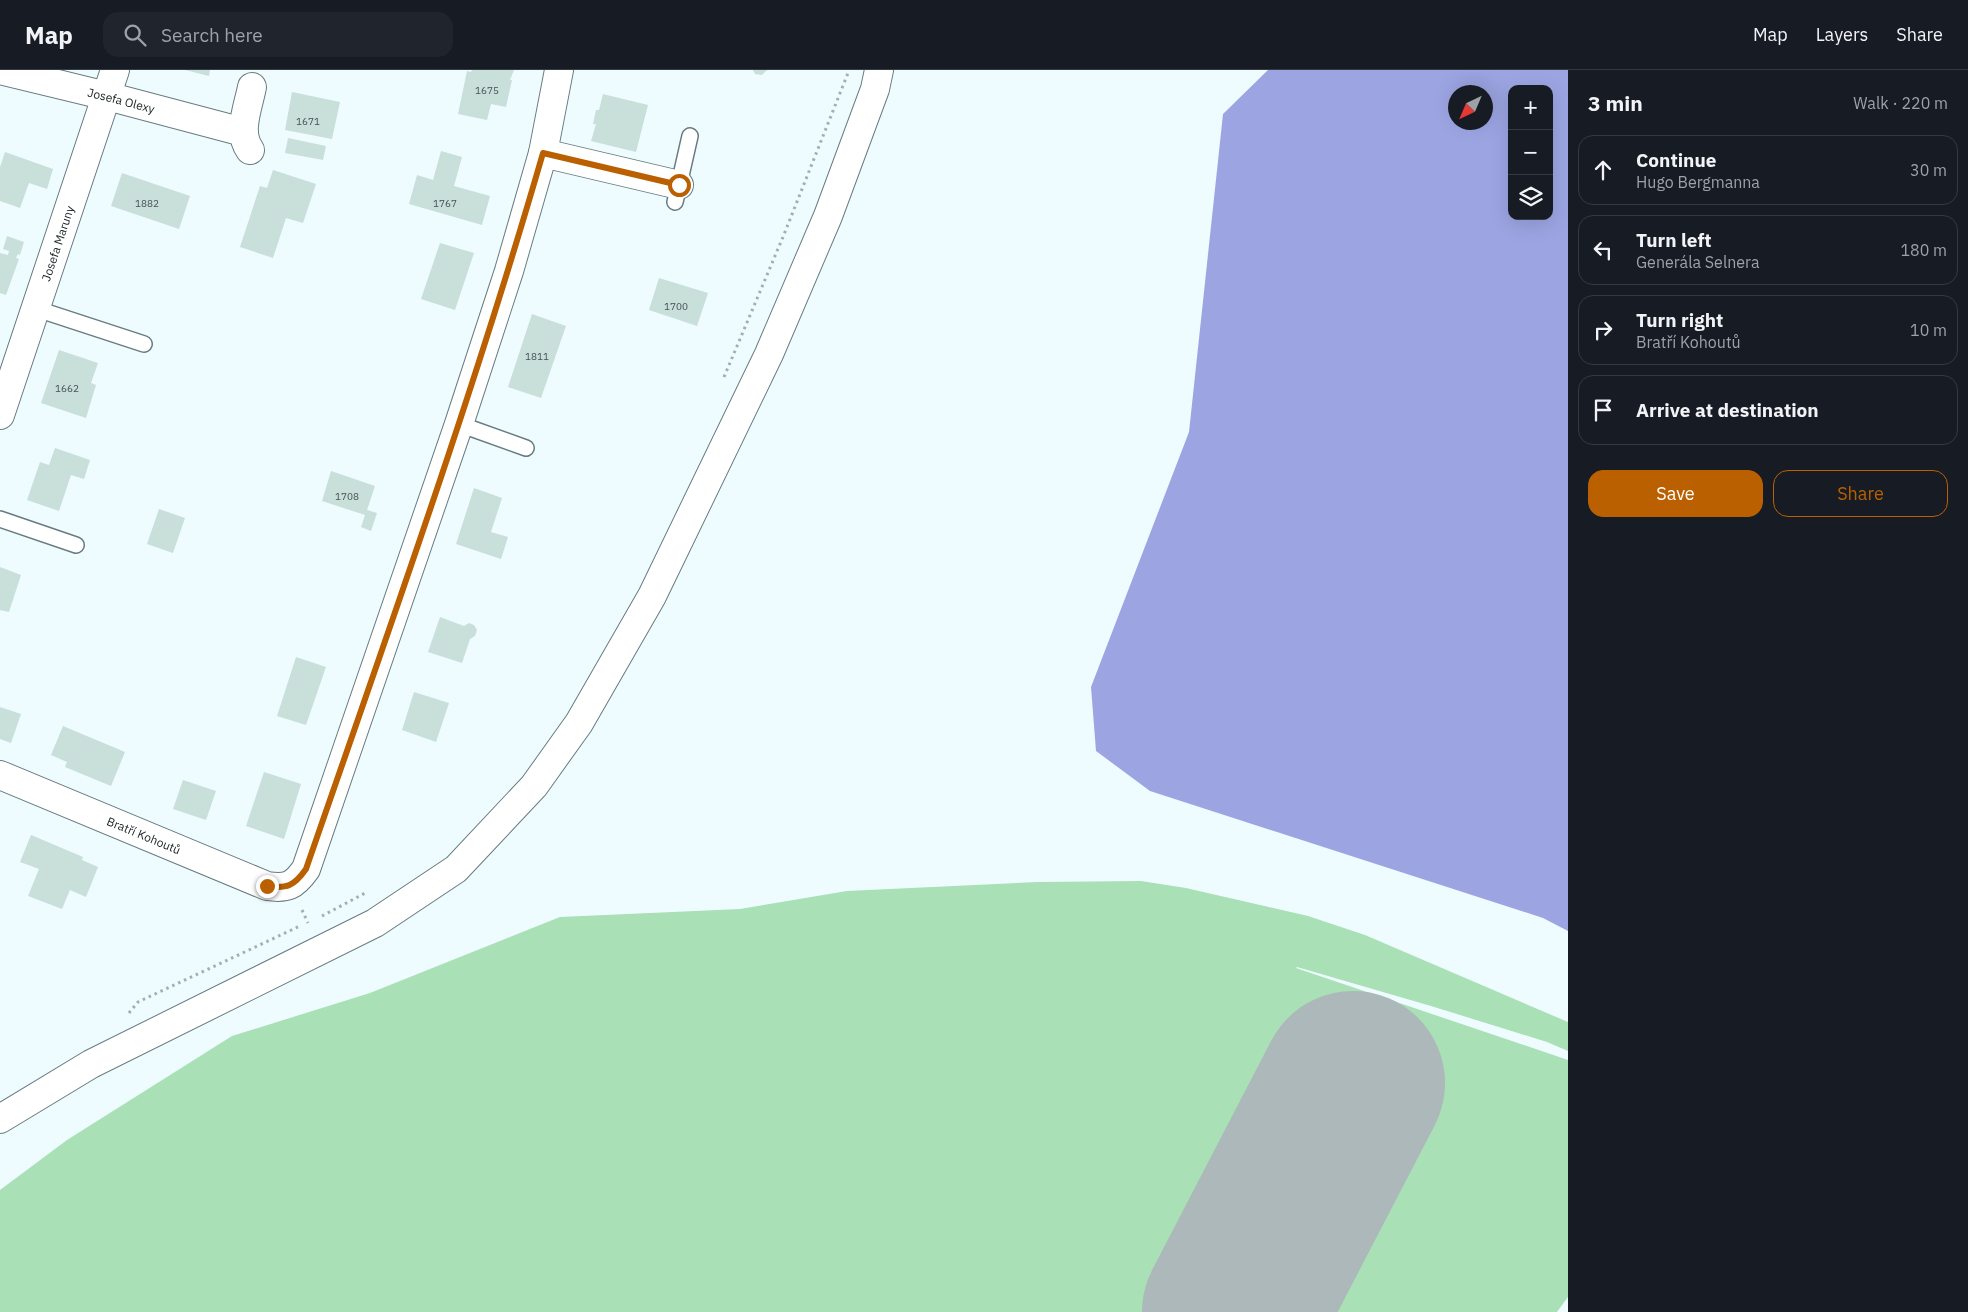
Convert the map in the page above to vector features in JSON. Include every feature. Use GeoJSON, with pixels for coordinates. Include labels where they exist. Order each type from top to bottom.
{"type":"FeatureCollection","features":[{"type":"Feature","properties":{"kind":"street","name":"Josefa Olexy"},"geometry":{"type":"LineString","coordinates":[[0,70],[107,96],[247,141],[252,87]]}},
{"type":"Feature","properties":{"kind":"street","name":"Josefa Maruny"},"geometry":{"type":"LineString","coordinates":[[0,415],[37,309],[115,70]]}},
{"type":"Feature","properties":{"kind":"street"},"geometry":{"type":"LineString","coordinates":[[459,424],[509,271],[543,153],[559,70]]}},
{"type":"Feature","properties":{"kind":"street"},"geometry":{"type":"LineString","coordinates":[[0,1119],[91,1064],[376,923],[456,869],[534,786],[579,723],[652,596],[765,363],[828,216],[875,89],[879,70]]}},
{"type":"Feature","properties":{"kind":"street"},"geometry":{"type":"LineString","coordinates":[[543,153],[677,194]]}},
{"type":"Feature","properties":{"kind":"street","name":"Bratří Kohoutů"},"geometry":{"type":"LineString","coordinates":[[0,775],[267,886],[280,888],[291,885],[299,879],[306,869],[459,424]]}},
{"type":"Feature","properties":{"kind":"lane"},"geometry":{"type":"LineString","coordinates":[[677,194],[690,136]]}},
{"type":"Feature","properties":{"kind":"lane"},"geometry":{"type":"LineString","coordinates":[[37,309],[144,344]]}},
{"type":"Feature","properties":{"kind":"lane"},"geometry":{"type":"LineString","coordinates":[[459,424],[526,448]]}},
{"type":"Feature","properties":{"kind":"lane"},"geometry":{"type":"LineString","coordinates":[[0,519],[76,545]]}},
{"type":"Feature","properties":{"kind":"path"},"geometry":{"type":"LineString","coordinates":[[722,384],[849,70]]}},
{"type":"Feature","properties":{"kind":"path"},"geometry":{"type":"LineString","coordinates":[[317,918],[370,891]]}},
{"type":"Feature","properties":{"kind":"path"},"geometry":{"type":"LineString","coordinates":[[138,1002],[308,923]]}},
{"type":"Feature","properties":{"kind":"green space"},"geometry":{"type":"Polygon","coordinates":[[[1141,881],[1186,888],[1308,916],[1365,935],[1568,1022],[1568,1051],[1547,1042],[1431,1006],[1296,968],[1568,1060],[1568,1297],[1557,1312],[0,1312],[0,1190],[67,1140],[232,1036],[370,993],[560,917],[740,909],[847,891],[1037,882],[1141,881]]]}},
{"type":"Feature","properties":{"kind":"water"},"geometry":{"type":"Polygon","coordinates":[[[1268,70],[1568,70],[1568,931],[1543,918],[1150,791],[1096,751],[1091,687],[1189,432],[1223,114],[1268,70]]]}},
{"type":"Feature","properties":{"kind":"building"},"geometry":{"type":"Polygon","coordinates":[[[185,70],[210,70],[209,76],[185,70]]]}},
{"type":"Feature","properties":{"kind":"building"},"geometry":{"type":"Polygon","coordinates":[[[472,70],[514,70],[510,80],[512,80],[506,107],[491,104],[487,120],[458,114],[467,71],[471,72],[472,70]]]}},
{"type":"Feature","properties":{"kind":"building"},"geometry":{"type":"Polygon","coordinates":[[[753,70],[767,70],[762,75],[755,74],[753,70]]]}},
{"type":"Feature","properties":{"kind":"building"},"geometry":{"type":"Polygon","coordinates":[[[292,92],[340,102],[332,139],[285,130],[292,92]]]}},
{"type":"Feature","properties":{"kind":"building"},"geometry":{"type":"Polygon","coordinates":[[[603,94],[648,105],[636,152],[591,141],[596,124],[593,124],[596,110],[599,110],[603,94]]]}},
{"type":"Feature","properties":{"kind":"building"},"geometry":{"type":"Polygon","coordinates":[[[288,138],[326,146],[323,160],[285,153],[288,138]]]}},
{"type":"Feature","properties":{"kind":"building"},"geometry":{"type":"Polygon","coordinates":[[[441,151],[462,157],[454,186],[490,196],[482,225],[409,204],[417,175],[433,180],[441,151]]]}},
{"type":"Feature","properties":{"kind":"building"},"geometry":{"type":"Polygon","coordinates":[[[5,152],[53,169],[47,189],[29,183],[20,208],[0,201],[0,167],[5,152]]]}},
{"type":"Feature","properties":{"kind":"building"},"geometry":{"type":"Polygon","coordinates":[[[273,170],[316,184],[303,223],[286,218],[273,258],[240,247],[260,186],[267,188],[273,170]]]}},
{"type":"Feature","properties":{"kind":"building"},"geometry":{"type":"Polygon","coordinates":[[[122,173],[190,196],[179,229],[111,206],[122,173]]]}},
{"type":"Feature","properties":{"kind":"building"},"geometry":{"type":"Polygon","coordinates":[[[7,236],[24,242],[20,255],[18,254],[16,258],[19,259],[6,295],[0,293],[0,253],[8,255],[9,251],[3,249],[7,236]]]}},
{"type":"Feature","properties":{"kind":"building"},"geometry":{"type":"Polygon","coordinates":[[[440,243],[474,253],[455,310],[421,299],[440,243]]]}},
{"type":"Feature","properties":{"kind":"building"},"geometry":{"type":"Polygon","coordinates":[[[659,278],[708,293],[697,326],[649,310],[659,278]]]}},
{"type":"Feature","properties":{"kind":"building"},"geometry":{"type":"Polygon","coordinates":[[[532,314],[566,326],[541,398],[508,387],[532,314]]]}},
{"type":"Feature","properties":{"kind":"building"},"geometry":{"type":"Polygon","coordinates":[[[59,350],[98,363],[91,383],[96,385],[86,418],[41,403],[59,350]]]}},
{"type":"Feature","properties":{"kind":"building"},"geometry":{"type":"Polygon","coordinates":[[[55,448],[90,460],[84,479],[71,475],[59,511],[27,500],[40,462],[49,465],[55,448]]]}},
{"type":"Feature","properties":{"kind":"building"},"geometry":{"type":"Polygon","coordinates":[[[331,471],[375,486],[367,510],[377,513],[371,531],[361,527],[365,515],[322,501],[331,471]]]}},
{"type":"Feature","properties":{"kind":"building"},"geometry":{"type":"Polygon","coordinates":[[[474,488],[502,498],[491,532],[508,537],[501,559],[456,544],[474,488]]]}},
{"type":"Feature","properties":{"kind":"building"},"geometry":{"type":"Polygon","coordinates":[[[159,509],[185,518],[173,553],[147,544],[159,509]]]}},
{"type":"Feature","properties":{"kind":"building"},"geometry":{"type":"Polygon","coordinates":[[[0,567],[21,575],[9,612],[0,610],[0,567]]]}},
{"type":"Feature","properties":{"kind":"building"},"geometry":{"type":"Polygon","coordinates":[[[440,617],[464,626],[469,623],[474,625],[477,630],[475,636],[470,639],[462,663],[428,652],[440,617]]]}},
{"type":"Feature","properties":{"kind":"building"},"geometry":{"type":"Polygon","coordinates":[[[296,657],[326,667],[306,725],[277,716],[296,657]]]}},
{"type":"Feature","properties":{"kind":"building"},"geometry":{"type":"Polygon","coordinates":[[[414,692],[449,703],[436,742],[402,730],[414,692]]]}},
{"type":"Feature","properties":{"kind":"building"},"geometry":{"type":"Polygon","coordinates":[[[0,707],[21,714],[11,743],[0,739],[0,707]]]}},
{"type":"Feature","properties":{"kind":"building"},"geometry":{"type":"Polygon","coordinates":[[[63,726],[125,752],[111,786],[65,767],[67,762],[51,755],[63,726]]]}},
{"type":"Feature","properties":{"kind":"building"},"geometry":{"type":"Polygon","coordinates":[[[264,772],[301,784],[284,839],[246,826],[264,772]]]}},
{"type":"Feature","properties":{"kind":"building"},"geometry":{"type":"Polygon","coordinates":[[[183,780],[216,791],[206,820],[173,809],[183,780]]]}},
{"type":"Feature","properties":{"kind":"building"},"geometry":{"type":"Polygon","coordinates":[[[31,835],[83,857],[82,860],[98,867],[86,897],[70,890],[62,909],[28,896],[39,869],[20,862],[31,835]]]}},
{"type":"Feature","properties":{"kind":"runway"},"geometry":{"type":"LineString","coordinates":[[1234,1312],[1353,1083]]}},
{"type":"Feature","properties":{"kind":"route"},"geometry":{"type":"LineString","coordinates":[[267,886],[280,888],[291,885],[299,879],[306,869],[459,424],[509,271],[543,153],[679,185]]}}]}
